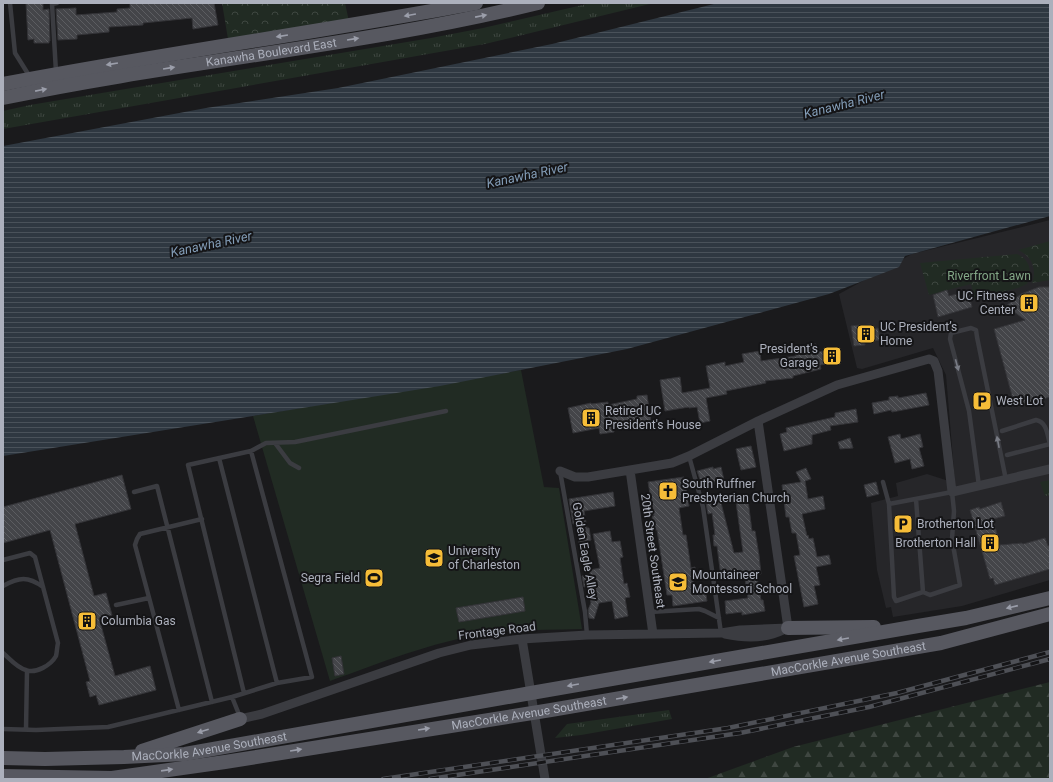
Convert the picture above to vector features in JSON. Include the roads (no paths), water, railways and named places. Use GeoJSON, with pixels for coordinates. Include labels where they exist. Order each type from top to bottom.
{"type":"FeatureCollection","features":[{"type":"Feature","properties":{"kind":"main road","name":"Kanawha Boulevard East"},"geometry":{"type":"LineString","coordinates":[[3,98],[73,78],[350,26],[440,12],[476,3]]}},
{"type":"Feature","properties":{"kind":"main road","name":"Kanawha Boulevard East"},"geometry":{"type":"LineString","coordinates":[[440,12],[492,14],[538,3]]}},
{"type":"Feature","properties":{"kind":"main road","name":"Kanawha Boulevard East"},"geometry":{"type":"LineString","coordinates":[[3,84],[56,74],[73,78]]}},
{"type":"Feature","properties":{"kind":"main road","name":"MacCorkle Avenue Southeast"},"geometry":{"type":"LineString","coordinates":[[3,758],[45,759],[185,754],[966,618],[1050,598]]}},
{"type":"Feature","properties":{"kind":"main road","name":"MacCorkle Avenue Southeast"},"geometry":{"type":"LineString","coordinates":[[3,776],[112,778],[225,762],[534,712],[941,643],[1050,614]]}},
{"type":"Feature","properties":{"kind":"main road"},"geometry":{"type":"LineString","coordinates":[[788,628],[918,626]]}},
{"type":"Feature","properties":{"kind":"main road"},"geometry":{"type":"LineString","coordinates":[[124,757],[240,719]]}},
{"type":"Feature","properties":{"kind":"street"},"geometry":{"type":"LineString","coordinates":[[560,471],[575,477],[588,477],[672,463],[758,421],[837,385],[929,359],[934,361],[938,372],[952,492],[1050,469]]}},
{"type":"Feature","properties":{"kind":"street"},"geometry":{"type":"LineString","coordinates":[[758,421],[788,628]]}},
{"type":"Feature","properties":{"kind":"street","name":"20th Street Southeast"},"geometry":{"type":"LineString","coordinates":[[630,470],[653,634]]}},
{"type":"Feature","properties":{"kind":"street","name":"Frontage Road"},"geometry":{"type":"LineString","coordinates":[[240,719],[262,714],[452,649],[494,641],[587,635],[721,633],[740,630],[788,628]]}},
{"type":"Feature","properties":{"kind":"street"},"geometry":{"type":"LineString","coordinates":[[522,639],[545,779]]}},
{"type":"Feature","properties":{"kind":"lane"},"geometry":{"type":"LineString","coordinates":[[10,3],[15,53],[31,78]]}},
{"type":"Feature","properties":{"kind":"lane"},"geometry":{"type":"LineString","coordinates":[[56,74],[52,4],[57,3]]}},
{"type":"Feature","properties":{"kind":"lane"},"geometry":{"type":"LineString","coordinates":[[979,486],[969,411],[950,339],[951,333],[971,328],[976,330],[978,337],[1006,480]]}},
{"type":"Feature","properties":{"kind":"lane"},"geometry":{"type":"LineString","coordinates":[[244,693],[188,464],[251,451],[266,443],[295,442],[446,411]]}},
{"type":"Feature","properties":{"kind":"lane"},"geometry":{"type":"LineString","coordinates":[[1002,430],[1036,420],[1046,427],[1050,444],[1007,455]]}},
{"type":"Feature","properties":{"kind":"lane"},"geometry":{"type":"LineString","coordinates":[[276,443],[290,463],[299,468]]}},
{"type":"Feature","properties":{"kind":"lane"},"geometry":{"type":"LineString","coordinates":[[3,729],[26,730],[108,727],[232,697],[277,683],[312,677],[251,451]]}},
{"type":"Feature","properties":{"kind":"lane"},"geometry":{"type":"LineString","coordinates":[[689,456],[703,507],[721,633]]}},
{"type":"Feature","properties":{"kind":"lane"},"geometry":{"type":"LineString","coordinates":[[219,458],[277,683]]}},
{"type":"Feature","properties":{"kind":"lane","name":"Golden Eagle Alley"},"geometry":{"type":"LineString","coordinates":[[560,471],[585,612],[587,635]]}},
{"type":"Feature","properties":{"kind":"lane"},"geometry":{"type":"LineString","coordinates":[[883,482],[889,504],[894,596],[896,601],[923,592],[930,595],[960,585],[952,539],[954,511],[952,492],[889,504]]}},
{"type":"Feature","properties":{"kind":"lane"},"geometry":{"type":"LineString","coordinates":[[134,492],[157,486],[212,702]]}},
{"type":"Feature","properties":{"kind":"lane"},"geometry":{"type":"LineString","coordinates":[[916,499],[923,592]]}},
{"type":"Feature","properties":{"kind":"lane"},"geometry":{"type":"LineString","coordinates":[[179,710],[135,545],[140,534],[202,519]]}},
{"type":"Feature","properties":{"kind":"lane"},"geometry":{"type":"LineString","coordinates":[[3,560],[30,553],[35,557],[58,643],[56,655],[46,666],[36,670],[27,671],[18,666],[3,653]]}},
{"type":"Feature","properties":{"kind":"lane"},"geometry":{"type":"LineString","coordinates":[[3,586],[13,581],[24,579],[33,580],[43,587]]}},
{"type":"Feature","properties":{"kind":"lane"},"geometry":{"type":"LineString","coordinates":[[116,605],[149,598]]}},
{"type":"Feature","properties":{"kind":"lane"},"geometry":{"type":"LineString","coordinates":[[650,612],[699,609],[719,618]]}},
{"type":"Feature","properties":{"kind":"lane"},"geometry":{"type":"LineString","coordinates":[[26,730],[27,671]]}},
{"type":"Feature","properties":{"kind":"lane"},"geometry":{"type":"LineString","coordinates":[[232,697],[240,719]]}},
{"type":"Feature","properties":{"kind":"water","name":"Kanawha River"},"geometry":{"type":"Polygon","coordinates":[[[718,3],[1050,3],[1050,216],[905,256],[899,267],[829,294],[627,349],[440,386],[3,456],[3,146],[206,108],[338,88],[552,44],[718,3]]]}},
{"type":"Feature","properties":{"kind":"railway"},"geometry":{"type":"LineString","coordinates":[[383,779],[728,728],[897,693],[1050,652]]}},
{"type":"Feature","properties":{"kind":"railway"},"geometry":{"type":"LineString","coordinates":[[430,779],[740,733],[869,707],[1050,659]]}},
{"type":"Feature","properties":{"kind":"place","name":"UC Fitness Center"},"geometry":{"type":"Point","coordinates":[1029,303]}},
{"type":"Feature","properties":{"kind":"place","name":"UC President’s Home"},"geometry":{"type":"Point","coordinates":[866,334]}},
{"type":"Feature","properties":{"kind":"place","name":"President's Garage"},"geometry":{"type":"Point","coordinates":[832,356]}},
{"type":"Feature","properties":{"kind":"place","name":"West Lot"},"geometry":{"type":"Point","coordinates":[982,401]}},
{"type":"Feature","properties":{"kind":"place","name":"Retired UC President's House"},"geometry":{"type":"Point","coordinates":[591,418]}},
{"type":"Feature","properties":{"kind":"place","name":"South Ruffner Presbyterian Church"},"geometry":{"type":"Point","coordinates":[668,491]}},
{"type":"Feature","properties":{"kind":"place","name":"Brotherton Lot"},"geometry":{"type":"Point","coordinates":[903,524]}},
{"type":"Feature","properties":{"kind":"place","name":"Brotherton Hall"},"geometry":{"type":"Point","coordinates":[990,543]}},
{"type":"Feature","properties":{"kind":"place","name":"University of Charleston"},"geometry":{"type":"Point","coordinates":[434,558]}},
{"type":"Feature","properties":{"kind":"place","name":"Segra Field"},"geometry":{"type":"Point","coordinates":[374,578]}},
{"type":"Feature","properties":{"kind":"place","name":"Mountaineer Montessori School"},"geometry":{"type":"Point","coordinates":[678,582]}},
{"type":"Feature","properties":{"kind":"place","name":"Columbia Gas"},"geometry":{"type":"Point","coordinates":[87,621]}},
{"type":"Feature","properties":{"kind":"park label","name":"Riverfront Lawn"},"geometry":{"type":"Point","coordinates":[989,276]}}]}
